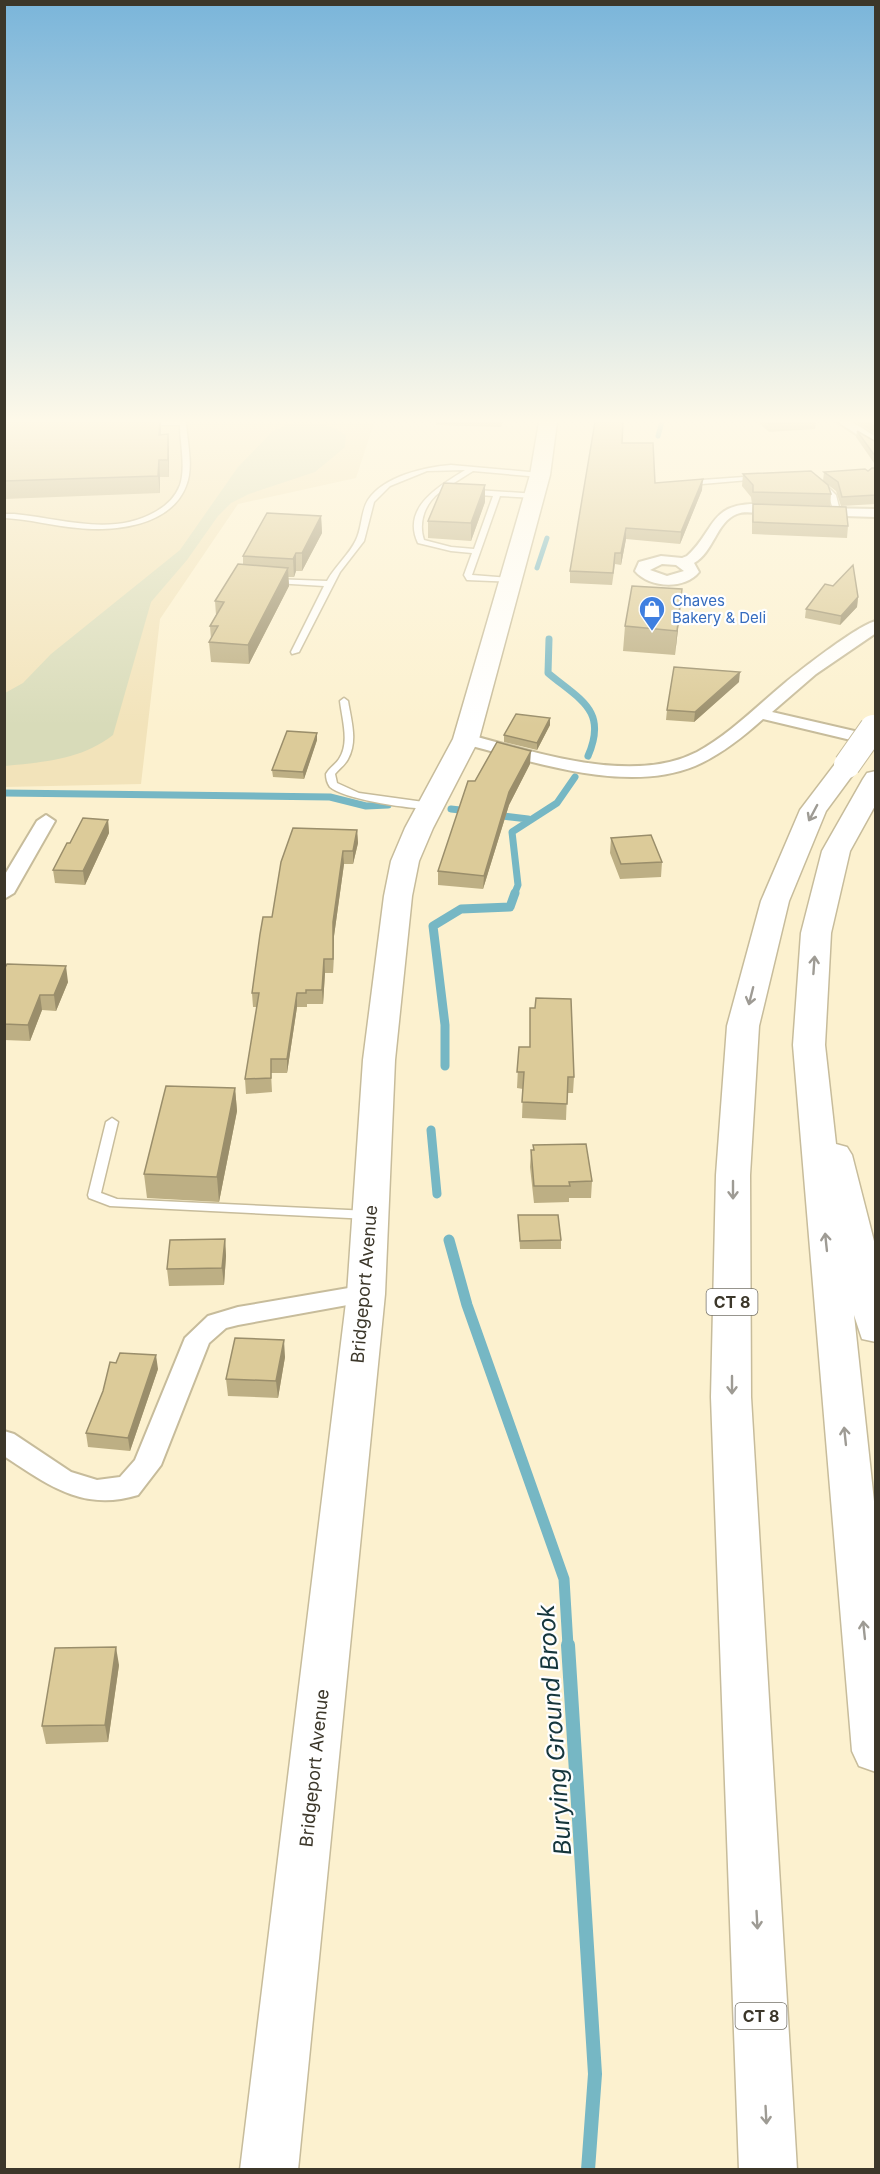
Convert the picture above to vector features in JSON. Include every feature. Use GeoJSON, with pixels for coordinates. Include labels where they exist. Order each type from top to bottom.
{"type":"FeatureCollection","features":[{"type":"Feature","properties":{"kind":"main road","name":"Bridgeport Avenue"},"geometry":{"type":"LineString","coordinates":[[270,2169],[366,1294],[379,1060],[398,896],[405,861],[466,739],[526,523]]}},
{"type":"Feature","properties":{"kind":"main road","name":"CT 8"},"geometry":{"type":"LineString","coordinates":[[875,732],[836,851],[816,933],[808,1045],[876,1751]]}},
{"type":"Feature","properties":{"kind":"main road","name":"CT 8"},"geometry":{"type":"LineString","coordinates":[[768,2169],[731,1396],[733,1175],[743,1026],[775,901],[813,810],[861,772]]}},
{"type":"Feature","properties":{"kind":"main road"},"geometry":{"type":"LineString","coordinates":[[808,1045],[876,1329]]}},
{"type":"Feature","properties":{"kind":"street"},"geometry":{"type":"LineString","coordinates":[[683,563],[695,558],[720,523]]}},
{"type":"Feature","properties":{"kind":"street"},"geometry":{"type":"LineString","coordinates":[[466,739],[613,770],[646,771],[672,768],[699,756],[761,714],[791,686],[876,625]]}},
{"type":"Feature","properties":{"kind":"street"},"geometry":{"type":"LineString","coordinates":[[761,714],[875,732]]}},
{"type":"Feature","properties":{"kind":"street"},"geometry":{"type":"LineString","coordinates":[[4,894],[46,821]]}},
{"type":"Feature","properties":{"kind":"street"},"geometry":{"type":"LineString","coordinates":[[4,1440],[61,1480],[97,1491],[128,1486],[147,1465],[198,1338],[217,1322],[238,1316],[366,1294]]}},
{"type":"Feature","properties":{"kind":"lane"},"geometry":{"type":"LineString","coordinates":[[74,523],[98,526],[120,523]]}},
{"type":"Feature","properties":{"kind":"lane"},"geometry":{"type":"LineString","coordinates":[[295,652],[330,584],[360,541],[365,523]]}},
{"type":"Feature","properties":{"kind":"lane"},"geometry":{"type":"LineString","coordinates":[[419,523],[421,541],[451,549],[476,551]]}},
{"type":"Feature","properties":{"kind":"lane"},"geometry":{"type":"LineString","coordinates":[[486,523],[468,575],[470,578],[510,580]]}},
{"type":"Feature","properties":{"kind":"lane"},"geometry":{"type":"LineString","coordinates":[[265,580],[330,584]]}},
{"type":"Feature","properties":{"kind":"lane"},"geometry":{"type":"LineString","coordinates":[[344,701],[349,745],[343,761],[332,770],[329,780],[332,786],[340,792],[359,796],[431,806]]}},
{"type":"Feature","properties":{"kind":"lane"},"geometry":{"type":"LineString","coordinates":[[112,1122],[94,1195],[115,1203],[370,1215]]}},
{"type":"Feature","properties":{"kind":"shaded area"},"geometry":{"type":"Polygon","coordinates":[[[4,523],[225,523],[160,619],[141,784],[5,787],[4,523]]]}},
{"type":"Feature","properties":{"kind":"green space"},"geometry":{"type":"Polygon","coordinates":[[[199,523],[213,523],[187,560],[151,602],[113,735],[75,755],[5,766],[5,693],[23,683],[51,654],[180,550],[199,523]]]}},
{"type":"Feature","properties":{"kind":"building"},"geometry":{"type":"Polygon","coordinates":[[[261,523],[317,523],[302,553],[296,553],[293,559],[243,556],[261,523]]]}},
{"type":"Feature","properties":{"kind":"building"},"geometry":{"type":"Polygon","coordinates":[[[578,523],[685,523],[681,532],[626,528],[621,553],[615,553],[613,573],[570,571],[578,523]]]}},
{"type":"Feature","properties":{"kind":"building"},"geometry":{"type":"Polygon","coordinates":[[[788,523],[848,523],[848,526],[788,523]]]}},
{"type":"Feature","properties":{"kind":"building"},"geometry":{"type":"Polygon","coordinates":[[[238,564],[288,568],[248,645],[209,642],[218,626],[210,626],[224,602],[215,601],[238,564]]]}},
{"type":"Feature","properties":{"kind":"building"},"geometry":{"type":"Polygon","coordinates":[[[853,565],[858,597],[841,616],[806,609],[825,584],[833,586],[853,565]]]}},
{"type":"Feature","properties":{"kind":"building"},"geometry":{"type":"Polygon","coordinates":[[[632,586],[682,589],[677,631],[625,626],[632,586]]]}},
{"type":"Feature","properties":{"kind":"building"},"geometry":{"type":"Polygon","coordinates":[[[674,667],[740,672],[695,712],[667,710],[674,667]]]}},
{"type":"Feature","properties":{"kind":"building"},"geometry":{"type":"Polygon","coordinates":[[[516,714],[550,718],[537,743],[504,735],[516,714]]]}},
{"type":"Feature","properties":{"kind":"building"},"geometry":{"type":"Polygon","coordinates":[[[287,731],[317,733],[303,772],[272,770],[287,731]]]}},
{"type":"Feature","properties":{"kind":"building"},"geometry":{"type":"Polygon","coordinates":[[[497,742],[531,751],[509,792],[484,876],[438,871],[468,781],[475,781],[497,742]]]}},
{"type":"Feature","properties":{"kind":"building"},"geometry":{"type":"Polygon","coordinates":[[[83,818],[108,820],[83,871],[53,870],[67,843],[70,843],[83,818]]]}},
{"type":"Feature","properties":{"kind":"building"},"geometry":{"type":"Polygon","coordinates":[[[293,828],[357,830],[353,851],[343,851],[333,922],[333,959],[324,959],[322,990],[306,990],[306,993],[297,993],[287,1059],[271,1059],[271,1078],[245,1079],[259,993],[252,993],[263,917],[272,917],[281,862],[293,828]]]}},
{"type":"Feature","properties":{"kind":"building"},"geometry":{"type":"Polygon","coordinates":[[[651,835],[662,862],[621,864],[611,838],[651,835]]]}},
{"type":"Feature","properties":{"kind":"building"},"geometry":{"type":"Polygon","coordinates":[[[7,964],[66,966],[54,995],[40,995],[28,1025],[4,1024],[4,969],[7,964]]]}},
{"type":"Feature","properties":{"kind":"building"},"geometry":{"type":"Polygon","coordinates":[[[536,998],[571,999],[574,1077],[568,1077],[567,1104],[522,1102],[524,1072],[517,1072],[519,1047],[530,1047],[530,1008],[535,1008],[536,998]]]}},
{"type":"Feature","properties":{"kind":"building"},"geometry":{"type":"Polygon","coordinates":[[[166,1086],[235,1088],[217,1177],[144,1174],[166,1086]]]}},
{"type":"Feature","properties":{"kind":"building"},"geometry":{"type":"Polygon","coordinates":[[[586,1144],[592,1181],[569,1182],[570,1186],[534,1186],[531,1150],[534,1150],[533,1145],[586,1144]]]}},
{"type":"Feature","properties":{"kind":"building"},"geometry":{"type":"Polygon","coordinates":[[[518,1215],[558,1215],[561,1240],[520,1241],[518,1215]]]}},
{"type":"Feature","properties":{"kind":"building"},"geometry":{"type":"Polygon","coordinates":[[[225,1239],[222,1268],[167,1269],[170,1240],[225,1239]]]}},
{"type":"Feature","properties":{"kind":"building"},"geometry":{"type":"Polygon","coordinates":[[[235,1338],[284,1340],[276,1381],[226,1379],[235,1338]]]}},
{"type":"Feature","properties":{"kind":"building"},"geometry":{"type":"Polygon","coordinates":[[[120,1353],[156,1355],[128,1438],[86,1433],[103,1391],[110,1362],[116,1363],[120,1353]]]}},
{"type":"Feature","properties":{"kind":"building"},"geometry":{"type":"Polygon","coordinates":[[[116,1647],[105,1725],[42,1726],[55,1648],[116,1647]]]}},
{"type":"Feature","properties":{"kind":"waterway"},"geometry":{"type":"LineString","coordinates":[[537,568],[547,538]]}},
{"type":"Feature","properties":{"kind":"waterway"},"geometry":{"type":"LineString","coordinates":[[549,639],[548,673],[580,699],[588,707],[593,717],[595,727],[588,756]]}},
{"type":"Feature","properties":{"kind":"waterway"},"geometry":{"type":"LineString","coordinates":[[514,895],[518,885],[512,832],[557,803],[575,777]]}},
{"type":"Feature","properties":{"kind":"waterway"},"geometry":{"type":"LineString","coordinates":[[4,793],[330,797],[366,806],[388,805]]}},
{"type":"Feature","properties":{"kind":"waterway"},"geometry":{"type":"LineString","coordinates":[[451,809],[469,811]]}},
{"type":"Feature","properties":{"kind":"waterway"},"geometry":{"type":"LineString","coordinates":[[494,815],[528,819]]}},
{"type":"Feature","properties":{"kind":"waterway"},"geometry":{"type":"LineString","coordinates":[[445,1066],[445,1025],[433,926],[461,909],[510,907],[515,893]]}},
{"type":"Feature","properties":{"kind":"waterway"},"geometry":{"type":"LineString","coordinates":[[431,1130],[437,1194]]}},
{"type":"Feature","properties":{"kind":"waterway","name":"Burying Ground Brook"},"geometry":{"type":"LineString","coordinates":[[449,1240],[467,1305],[564,1579],[568,1646]]}},
{"type":"Feature","properties":{"kind":"waterway","name":"Burying Ground Brook"},"geometry":{"type":"LineString","coordinates":[[568,1645],[595,2074],[588,2170]]}},
{"type":"Feature","properties":{"kind":"place","name":"Chaves Bakery & Deli"},"geometry":{"type":"Point","coordinates":[652,632]}}]}
